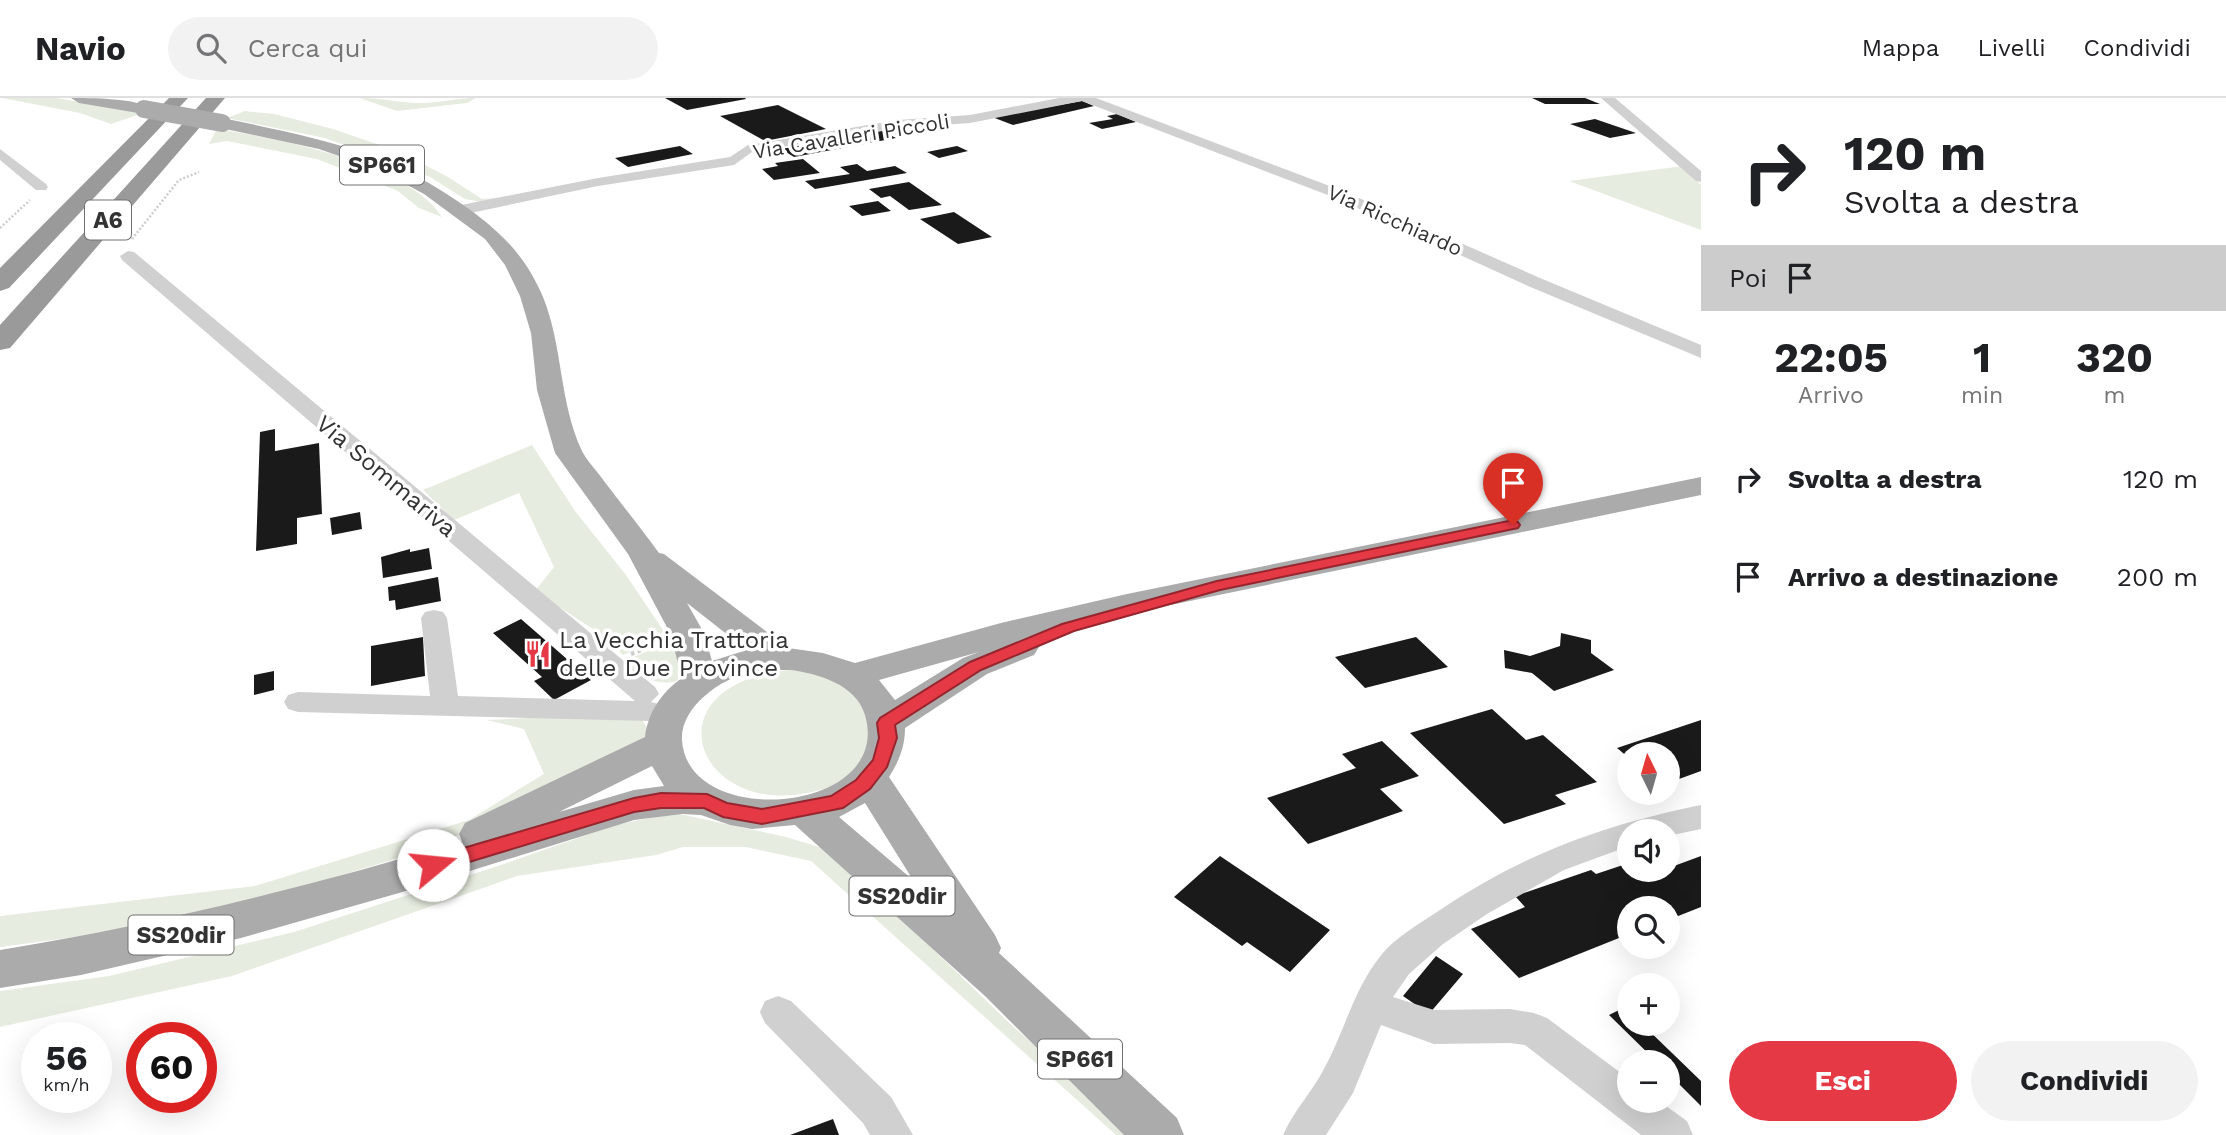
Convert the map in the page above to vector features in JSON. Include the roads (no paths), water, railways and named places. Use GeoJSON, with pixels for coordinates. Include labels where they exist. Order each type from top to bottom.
{"type":"FeatureCollection","features":[{"type":"Feature","properties":{"kind":"highway","name":"A6"},"geometry":{"type":"LineString","coordinates":[[0,283],[179,98]]}},
{"type":"Feature","properties":{"kind":"highway","name":"A6"},"geometry":{"type":"LineString","coordinates":[[0,342],[216,98]]}},
{"type":"Feature","properties":{"kind":"main road","name":"SP661"},"geometry":{"type":"LineString","coordinates":[[79,98],[279,134],[352,154],[410,178],[461,210],[492,235],[515,262],[531,296],[543,333],[550,390],[569,453],[643,553]]}},
{"type":"Feature","properties":{"kind":"main road"},"geometry":{"type":"LineString","coordinates":[[852,677],[1014,631],[1217,585],[1701,486]]}},
{"type":"Feature","properties":{"kind":"main road"},"geometry":{"type":"LineString","coordinates":[[643,553],[780,659]]}},
{"type":"Feature","properties":{"kind":"main road"},"geometry":{"type":"LineString","coordinates":[[643,553],[687,633],[693,689]]}},
{"type":"Feature","properties":{"kind":"main road"},"geometry":{"type":"LineString","coordinates":[[886,723],[975,666],[1056,632],[1217,585]]}},
{"type":"Feature","properties":{"kind":"main road"},"geometry":{"type":"LineString","coordinates":[[780,659],[823,664],[852,677],[872,694],[885,715],[888,738],[881,763],[863,785],[836,803],[762,817],[723,810],[691,793],[670,770],[655,718],[674,707],[693,689],[726,668],[758,660],[780,659]]}},
{"type":"Feature","properties":{"kind":"main road","name":"SS20dir"},"geometry":{"type":"LineString","coordinates":[[358,887],[511,819],[655,718]]}},
{"type":"Feature","properties":{"kind":"main road","name":"SS20dir"},"geometry":{"type":"LineString","coordinates":[[869,777],[1001,982]]}},
{"type":"Feature","properties":{"kind":"main road","name":"SS20dir"},"geometry":{"type":"LineString","coordinates":[[0,969],[129,948],[247,919],[634,805],[682,799],[707,801]]}},
{"type":"Feature","properties":{"kind":"main road","name":"SS20dir"},"geometry":{"type":"LineString","coordinates":[[803,809],[1001,982]]}},
{"type":"Feature","properties":{"kind":"main road","name":"SP661"},"geometry":{"type":"LineString","coordinates":[[1001,982],[1159,1135]]}},
{"type":"Feature","properties":{"kind":"street","name":"Via Cavalleri Piccoli"},"geometry":{"type":"LineString","coordinates":[[461,210],[598,182],[734,161],[748,149],[898,124],[970,119],[1079,98]]}},
{"type":"Feature","properties":{"kind":"street","name":"Via Ricchiardo"},"geometry":{"type":"LineString","coordinates":[[1084,98],[1349,199],[1701,352]]}},
{"type":"Feature","properties":{"kind":"street"},"geometry":{"type":"LineString","coordinates":[[1607,98],[1701,178]]}},
{"type":"Feature","properties":{"kind":"street"},"geometry":{"type":"LineString","coordinates":[[0,153],[41,187]]}},
{"type":"Feature","properties":{"kind":"street","name":"Via Sommariva"},"geometry":{"type":"LineString","coordinates":[[128,256],[655,718]]}},
{"type":"Feature","properties":{"kind":"street"},"geometry":{"type":"LineString","coordinates":[[434,618],[445,704]]}},
{"type":"Feature","properties":{"kind":"street"},"geometry":{"type":"LineString","coordinates":[[298,702],[445,704],[655,718]]}},
{"type":"Feature","properties":{"kind":"street"},"geometry":{"type":"LineString","coordinates":[[1680,821],[1701,817]]}},
{"type":"Feature","properties":{"kind":"street"},"geometry":{"type":"LineString","coordinates":[[1303,1135],[1339,1080],[1370,1006],[1396,963],[1453,919],[1552,862],[1617,838]]}},
{"type":"Feature","properties":{"kind":"street"},"geometry":{"type":"LineString","coordinates":[[1370,1006],[1434,1027],[1510,1026],[1534,1030],[1673,1135]]}},
{"type":"Feature","properties":{"kind":"street"},"geometry":{"type":"LineString","coordinates":[[778,1012],[877,1110],[893,1135]]}},
{"type":"Feature","properties":{"kind":"place","name":"La Vecchia Trattoria delle Due Province"},"geometry":{"type":"Point","coordinates":[538,654]}}]}
